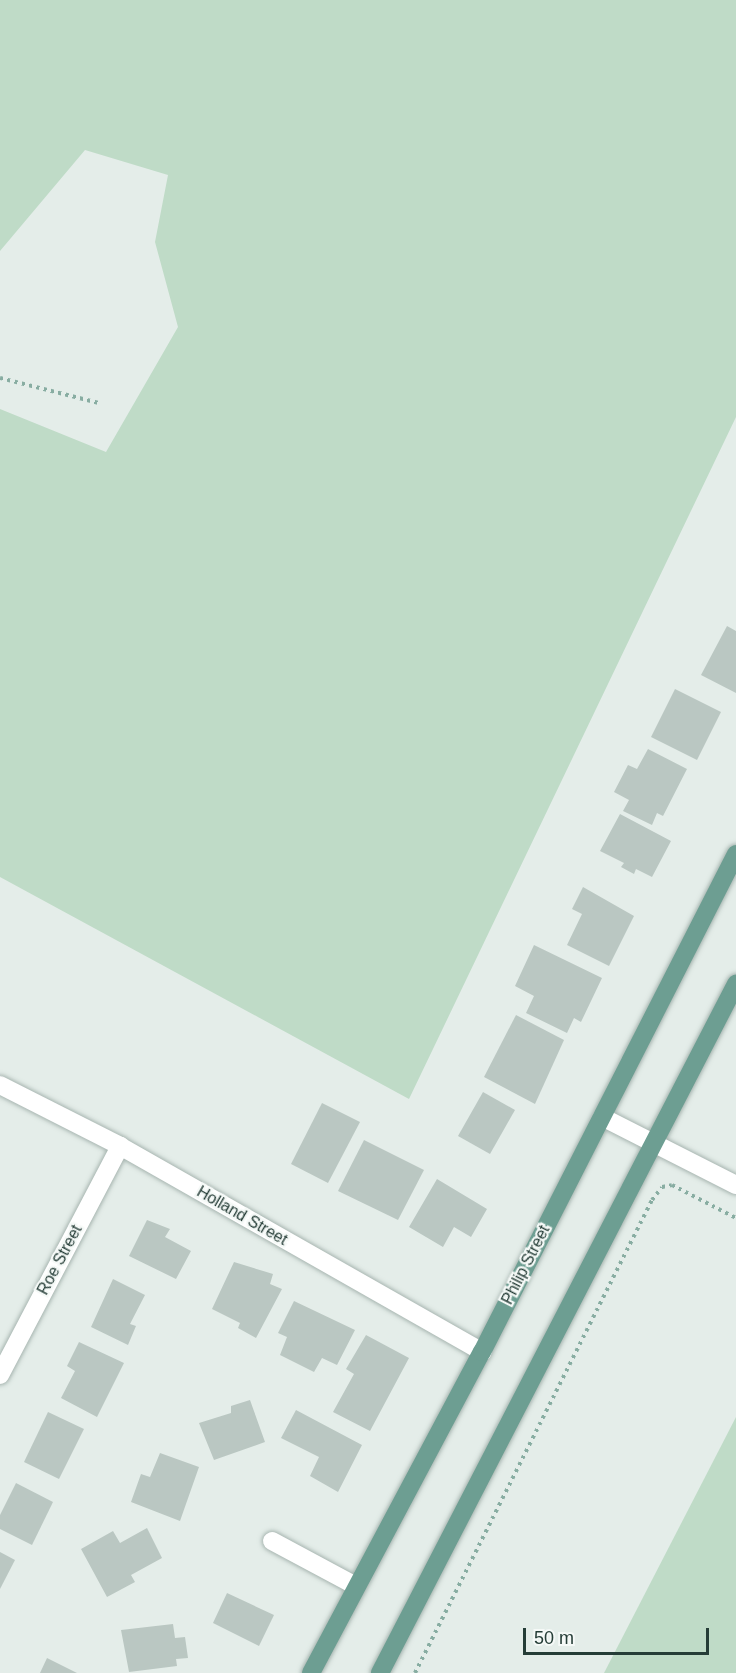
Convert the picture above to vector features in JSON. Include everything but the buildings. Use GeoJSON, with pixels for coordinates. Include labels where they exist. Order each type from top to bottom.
{"type":"FeatureCollection","features":[{"type":"Feature","properties":{"kind":"main road","name":"Philip Street"},"geometry":{"type":"LineString","coordinates":[[311,1673],[482,1352],[736,855]]}},
{"type":"Feature","properties":{"kind":"main road"},"geometry":{"type":"LineString","coordinates":[[380,1673],[736,984]]}},
{"type":"Feature","properties":{"kind":"street","name":"Holland Street"},"geometry":{"type":"LineString","coordinates":[[0,1085],[120,1146],[482,1352]]}},
{"type":"Feature","properties":{"kind":"street"},"geometry":{"type":"LineString","coordinates":[[602,1117],[736,1185]]}},
{"type":"Feature","properties":{"kind":"street","name":"Roe Street"},"geometry":{"type":"LineString","coordinates":[[0,1375],[120,1146]]}},
{"type":"Feature","properties":{"kind":"street"},"geometry":{"type":"LineString","coordinates":[[272,1541],[356,1586]]}},
{"type":"Feature","properties":{"kind":"path"},"geometry":{"type":"LineString","coordinates":[[0,378],[99,403]]}},
{"type":"Feature","properties":{"kind":"path"},"geometry":{"type":"LineString","coordinates":[[415,1673],[652,1200],[662,1187],[672,1185],[736,1218]]}},
{"type":"Feature","properties":{"kind":"green space"},"geometry":{"type":"Polygon","coordinates":[[[0,0],[736,0],[736,417],[409,1099],[0,877],[0,409],[106,452],[178,327],[155,242],[168,175],[85,150],[0,251],[0,0]]]}},
{"type":"Feature","properties":{"kind":"green space"},"geometry":{"type":"Polygon","coordinates":[[[736,1417],[736,1673],[604,1673],[736,1417]]]}}]}
